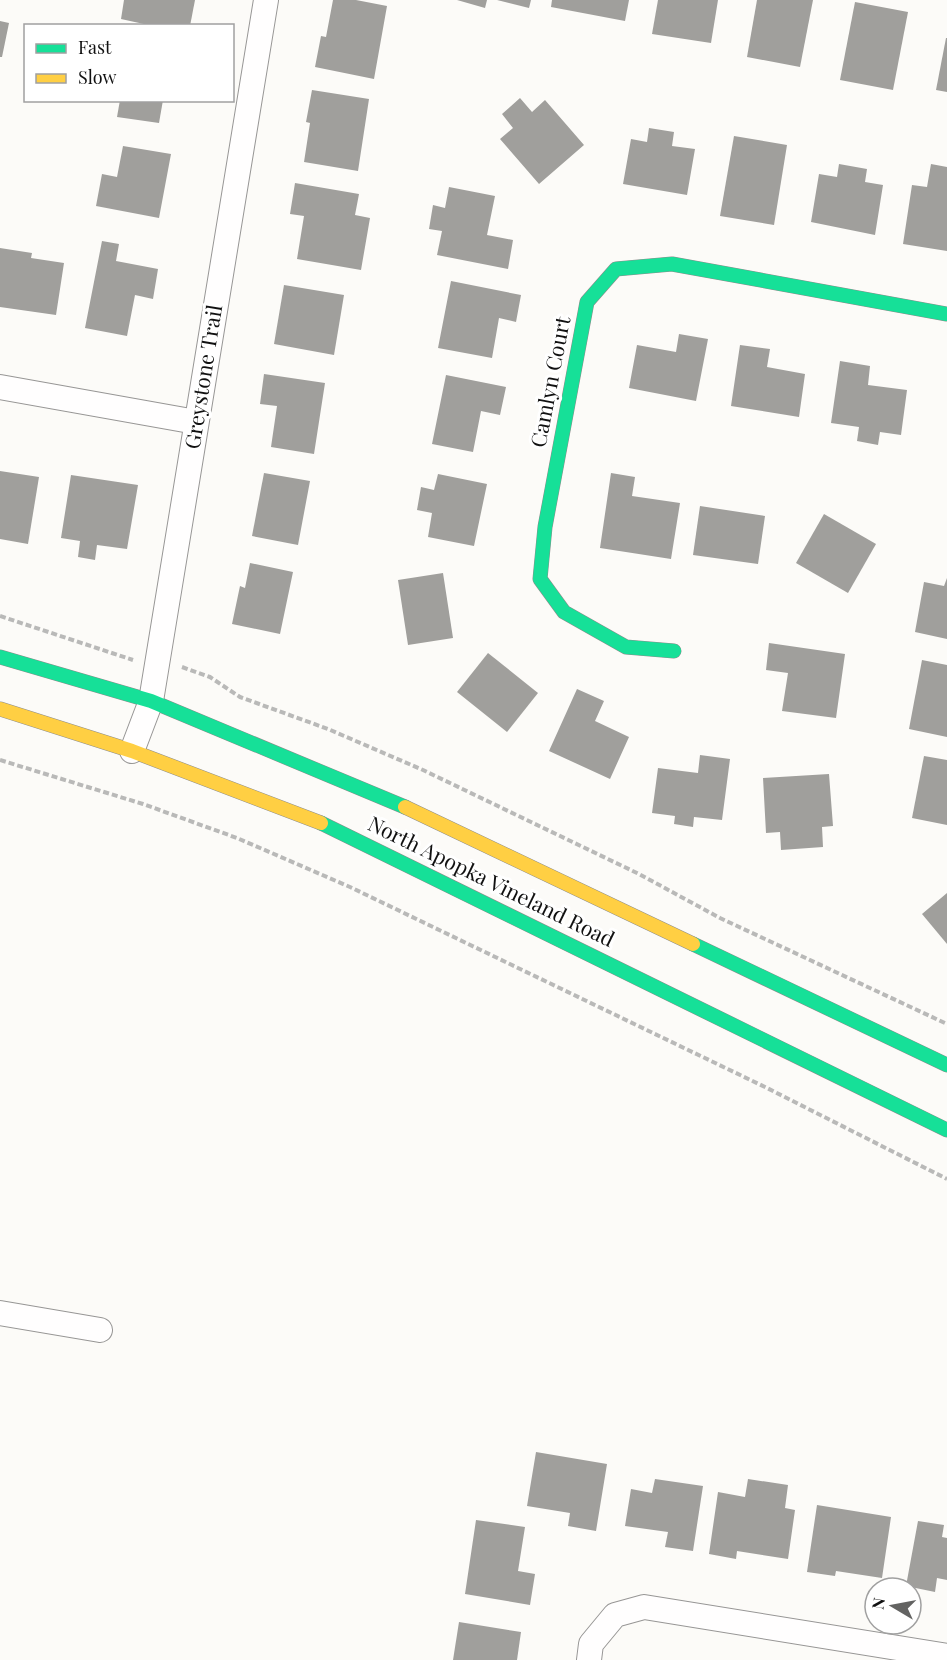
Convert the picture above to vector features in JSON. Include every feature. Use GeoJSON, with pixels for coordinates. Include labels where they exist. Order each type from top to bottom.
{"type":"FeatureCollection","features":[{"type":"Feature","properties":{"kind":"street","name":"Greystone Trail"},"geometry":{"type":"LineString","coordinates":[[132,751],[151,701],[266,0]]}},
{"type":"Feature","properties":{"kind":"street","name":"Camlyn Court"},"geometry":{"type":"LineString","coordinates":[[674,651],[626,647],[564,612],[540,579],[545,527],[587,302],[616,269],[672,264],[947,314]]}},
{"type":"Feature","properties":{"kind":"street"},"geometry":{"type":"LineString","coordinates":[[0,387],[196,422]]}},
{"type":"Feature","properties":{"kind":"street","name":"North Apopka Vineland Road"},"geometry":{"type":"LineString","coordinates":[[0,657],[151,701],[379,794],[947,1065]]}},
{"type":"Feature","properties":{"kind":"street","name":"North Apopka Vineland Road"},"geometry":{"type":"LineString","coordinates":[[0,709],[132,751],[338,830],[947,1130]]}},
{"type":"Feature","properties":{"kind":"street"},"geometry":{"type":"LineString","coordinates":[[0,1313],[100,1330]]}},
{"type":"Feature","properties":{"kind":"street"},"geometry":{"type":"LineString","coordinates":[[589,1660],[591,1644],[615,1615],[644,1607],[947,1656]]}},
{"type":"Feature","properties":{"kind":"path"},"geometry":{"type":"LineString","coordinates":[[0,760],[154,807],[237,838],[350,887],[765,1087],[947,1179]]}},
{"type":"Feature","properties":{"kind":"building"},"geometry":{"type":"Polygon","coordinates":[[[124,0],[195,0],[190,24],[144,24],[121,19],[124,0]]]}},
{"type":"Feature","properties":{"kind":"building"},"geometry":{"type":"Polygon","coordinates":[[[333,0],[356,0],[387,6],[374,79],[315,67],[321,36],[326,37],[333,0]]]}},
{"type":"Feature","properties":{"kind":"building"},"geometry":{"type":"Polygon","coordinates":[[[457,0],[487,0],[485,8],[457,0]]]}},
{"type":"Feature","properties":{"kind":"building"},"geometry":{"type":"Polygon","coordinates":[[[497,0],[531,0],[529,8],[497,0]]]}},
{"type":"Feature","properties":{"kind":"building"},"geometry":{"type":"Polygon","coordinates":[[[552,0],[629,0],[625,21],[551,7],[552,0]]]}},
{"type":"Feature","properties":{"kind":"building"},"geometry":{"type":"Polygon","coordinates":[[[658,0],[718,0],[711,43],[652,34],[658,0]]]}},
{"type":"Feature","properties":{"kind":"building"},"geometry":{"type":"Polygon","coordinates":[[[757,0],[813,0],[800,67],[747,57],[757,0]]]}},
{"type":"Feature","properties":{"kind":"building"},"geometry":{"type":"Polygon","coordinates":[[[855,2],[908,12],[893,90],[840,80],[855,2]]]}},
{"type":"Feature","properties":{"kind":"building"},"geometry":{"type":"Polygon","coordinates":[[[0,21],[9,23],[2,57],[0,57],[0,21]]]}},
{"type":"Feature","properties":{"kind":"building"},"geometry":{"type":"Polygon","coordinates":[[[947,38],[947,92],[936,90],[947,38]]]}},
{"type":"Feature","properties":{"kind":"building"},"geometry":{"type":"Polygon","coordinates":[[[312,90],[369,99],[358,171],[304,162],[310,123],[306,122],[312,90]]]}},
{"type":"Feature","properties":{"kind":"building"},"geometry":{"type":"Polygon","coordinates":[[[520,98],[532,112],[545,100],[584,145],[539,184],[500,139],[513,128],[502,114],[520,98]]]}},
{"type":"Feature","properties":{"kind":"building"},"geometry":{"type":"Polygon","coordinates":[[[120,102],[163,102],[159,123],[117,117],[120,102]]]}},
{"type":"Feature","properties":{"kind":"building"},"geometry":{"type":"Polygon","coordinates":[[[649,128],[674,132],[672,146],[695,149],[687,195],[623,184],[631,139],[647,142],[649,128]]]}},
{"type":"Feature","properties":{"kind":"building"},"geometry":{"type":"Polygon","coordinates":[[[734,136],[787,145],[774,225],[720,216],[734,136]]]}},
{"type":"Feature","properties":{"kind":"building"},"geometry":{"type":"Polygon","coordinates":[[[123,146],[171,154],[159,218],[96,206],[102,174],[117,177],[123,146]]]}},
{"type":"Feature","properties":{"kind":"building"},"geometry":{"type":"Polygon","coordinates":[[[839,164],[867,169],[865,182],[883,185],[875,235],[811,222],[819,174],[837,177],[839,164]]]}},
{"type":"Feature","properties":{"kind":"building"},"geometry":{"type":"Polygon","coordinates":[[[931,164],[947,167],[947,251],[903,244],[912,185],[927,187],[931,164]]]}},
{"type":"Feature","properties":{"kind":"building"},"geometry":{"type":"Polygon","coordinates":[[[295,183],[359,194],[355,215],[370,218],[361,270],[297,259],[304,216],[290,214],[295,183]]]}},
{"type":"Feature","properties":{"kind":"building"},"geometry":{"type":"Polygon","coordinates":[[[449,187],[495,196],[487,235],[513,240],[508,269],[437,255],[442,231],[429,229],[433,205],[445,208],[449,187]]]}},
{"type":"Feature","properties":{"kind":"building"},"geometry":{"type":"Polygon","coordinates":[[[102,241],[119,244],[116,261],[158,269],[153,299],[135,295],[127,336],[85,328],[102,241]]]}},
{"type":"Feature","properties":{"kind":"building"},"geometry":{"type":"Polygon","coordinates":[[[0,248],[32,253],[31,258],[64,263],[56,315],[0,307],[0,248]]]}},
{"type":"Feature","properties":{"kind":"building"},"geometry":{"type":"Polygon","coordinates":[[[451,281],[521,295],[516,322],[499,318],[492,358],[438,348],[451,281]]]}},
{"type":"Feature","properties":{"kind":"building"},"geometry":{"type":"Polygon","coordinates":[[[284,285],[344,295],[334,355],[274,344],[284,285]]]}},
{"type":"Feature","properties":{"kind":"building"},"geometry":{"type":"Polygon","coordinates":[[[679,334],[708,339],[696,401],[629,388],[637,345],[676,352],[679,334]]]}},
{"type":"Feature","properties":{"kind":"building"},"geometry":{"type":"Polygon","coordinates":[[[740,345],[770,349],[767,367],[805,374],[799,417],[731,406],[740,345]]]}},
{"type":"Feature","properties":{"kind":"building"},"geometry":{"type":"Polygon","coordinates":[[[840,361],[870,366],[868,385],[907,390],[901,435],[880,432],[878,445],[857,441],[859,427],[831,423],[840,361]]]}},
{"type":"Feature","properties":{"kind":"building"},"geometry":{"type":"Polygon","coordinates":[[[264,374],[325,383],[314,454],[271,447],[277,406],[260,404],[264,374]]]}},
{"type":"Feature","properties":{"kind":"building"},"geometry":{"type":"Polygon","coordinates":[[[446,375],[506,387],[500,415],[481,411],[473,452],[432,444],[446,375]]]}},
{"type":"Feature","properties":{"kind":"building"},"geometry":{"type":"Polygon","coordinates":[[[0,471],[39,477],[28,544],[0,539],[0,471]]]}},
{"type":"Feature","properties":{"kind":"building"},"geometry":{"type":"Polygon","coordinates":[[[264,473],[310,481],[298,545],[252,536],[264,473]]]}},
{"type":"Feature","properties":{"kind":"building"},"geometry":{"type":"Polygon","coordinates":[[[611,473],[635,477],[632,496],[680,503],[671,559],[600,548],[611,473]]]}},
{"type":"Feature","properties":{"kind":"building"},"geometry":{"type":"Polygon","coordinates":[[[438,474],[487,484],[474,546],[428,537],[432,513],[417,510],[421,487],[434,490],[438,474]]]}},
{"type":"Feature","properties":{"kind":"building"},"geometry":{"type":"Polygon","coordinates":[[[71,475],[138,485],[127,549],[97,545],[95,560],[78,557],[80,541],[61,538],[71,475]]]}},
{"type":"Feature","properties":{"kind":"building"},"geometry":{"type":"Polygon","coordinates":[[[700,506],[765,516],[758,564],[693,555],[700,506]]]}},
{"type":"Feature","properties":{"kind":"building"},"geometry":{"type":"Polygon","coordinates":[[[824,514],[876,544],[848,593],[796,563],[824,514]]]}},
{"type":"Feature","properties":{"kind":"building"},"geometry":{"type":"Polygon","coordinates":[[[250,563],[293,572],[280,634],[232,624],[240,586],[245,588],[250,563]]]}},
{"type":"Feature","properties":{"kind":"building"},"geometry":{"type":"Polygon","coordinates":[[[443,573],[453,638],[408,645],[398,580],[443,573]]]}},
{"type":"Feature","properties":{"kind":"building"},"geometry":{"type":"Polygon","coordinates":[[[947,578],[947,639],[915,632],[924,582],[944,586],[947,578]]]}},
{"type":"Feature","properties":{"kind":"building"},"geometry":{"type":"Polygon","coordinates":[[[769,643],[845,654],[836,718],[782,711],[788,673],[766,670],[769,643]]]}},
{"type":"Feature","properties":{"kind":"building"},"geometry":{"type":"Polygon","coordinates":[[[488,653],[538,693],[507,732],[457,692],[488,653]]]}},
{"type":"Feature","properties":{"kind":"building"},"geometry":{"type":"Polygon","coordinates":[[[922,660],[947,665],[947,737],[909,729],[922,660]]]}},
{"type":"Feature","properties":{"kind":"building"},"geometry":{"type":"Polygon","coordinates":[[[577,689],[604,701],[595,721],[629,737],[610,779],[549,751],[577,689]]]}},
{"type":"Feature","properties":{"kind":"building"},"geometry":{"type":"Polygon","coordinates":[[[700,755],[730,759],[722,820],[694,817],[693,827],[674,824],[675,816],[652,813],[658,768],[698,773],[700,755]]]}},
{"type":"Feature","properties":{"kind":"building"},"geometry":{"type":"Polygon","coordinates":[[[924,756],[947,760],[947,825],[912,818],[924,756]]]}},
{"type":"Feature","properties":{"kind":"building"},"geometry":{"type":"Polygon","coordinates":[[[829,774],[833,826],[822,827],[823,847],[781,850],[780,832],[766,833],[763,778],[829,774]]]}},
{"type":"Feature","properties":{"kind":"building"},"geometry":{"type":"Polygon","coordinates":[[[947,893],[947,944],[922,914],[947,893]]]}},
{"type":"Feature","properties":{"kind":"building"},"geometry":{"type":"Polygon","coordinates":[[[536,1452],[607,1464],[596,1531],[568,1526],[570,1513],[527,1506],[536,1452]]]}},
{"type":"Feature","properties":{"kind":"building"},"geometry":{"type":"Polygon","coordinates":[[[655,1479],[703,1486],[693,1551],[665,1547],[668,1532],[625,1526],[631,1489],[652,1493],[655,1479]]]}},
{"type":"Feature","properties":{"kind":"building"},"geometry":{"type":"Polygon","coordinates":[[[748,1479],[788,1485],[785,1508],[795,1510],[788,1559],[737,1551],[736,1559],[709,1554],[718,1492],[745,1497],[748,1479]]]}},
{"type":"Feature","properties":{"kind":"building"},"geometry":{"type":"Polygon","coordinates":[[[817,1505],[891,1517],[882,1576],[836,1571],[835,1576],[807,1572],[817,1505]]]}},
{"type":"Feature","properties":{"kind":"building"},"geometry":{"type":"Polygon","coordinates":[[[476,1520],[525,1527],[518,1571],[535,1574],[530,1605],[465,1594],[476,1520]]]}},
{"type":"Feature","properties":{"kind":"building"},"geometry":{"type":"Polygon","coordinates":[[[918,1521],[944,1525],[942,1537],[947,1538],[947,1580],[937,1578],[935,1592],[923,1590],[923,1576],[908,1576],[918,1521]]]}},
{"type":"Feature","properties":{"kind":"building"},"geometry":{"type":"Polygon","coordinates":[[[459,1622],[521,1632],[517,1660],[453,1660],[459,1622]]]}},
{"type":"Feature","properties":{"kind":"traffic: fast"},"geometry":{"type":"LineString","coordinates":[[674,651],[626,647],[564,612],[540,579],[545,527],[587,302],[616,269],[672,264],[947,314]]}},
{"type":"Feature","properties":{"kind":"traffic: fast"},"geometry":{"type":"LineString","coordinates":[[0,657],[151,701],[405,807]]}},
{"type":"Feature","properties":{"kind":"traffic: fast"},"geometry":{"type":"LineString","coordinates":[[321,823],[947,1130]]}},
{"type":"Feature","properties":{"kind":"traffic: fast"},"geometry":{"type":"LineString","coordinates":[[693,944],[947,1065]]}},
{"type":"Feature","properties":{"kind":"traffic: slow"},"geometry":{"type":"LineString","coordinates":[[0,709],[132,751],[321,823]]}},
{"type":"Feature","properties":{"kind":"traffic: slow"},"geometry":{"type":"LineString","coordinates":[[405,807],[693,944]]}}]}
